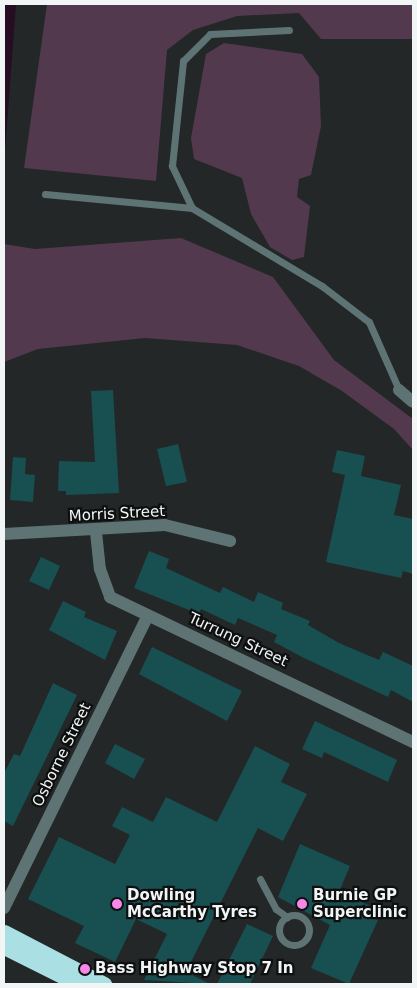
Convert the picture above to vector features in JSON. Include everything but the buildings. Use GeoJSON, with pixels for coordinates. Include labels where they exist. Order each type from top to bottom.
{"type":"FeatureCollection","features":[{"type":"Feature","properties":{"kind":"highway"},"geometry":{"type":"LineString","coordinates":[[4,932],[104,984]]}},
{"type":"Feature","properties":{"kind":"highway"},"geometry":{"type":"LineString","coordinates":[[4,947],[78,984]]}},
{"type":"Feature","properties":{"kind":"street"},"geometry":{"type":"LineString","coordinates":[[399,390],[413,402]]}},
{"type":"Feature","properties":{"kind":"street","name":"Morris Street"},"geometry":{"type":"LineString","coordinates":[[4,534],[96,532],[165,526],[230,540]]}},
{"type":"Feature","properties":{"kind":"street","name":"Turrung Street"},"geometry":{"type":"LineString","coordinates":[[96,532],[100,569],[110,597],[413,742]]}},
{"type":"Feature","properties":{"kind":"street","name":"Osborne Street"},"geometry":{"type":"LineString","coordinates":[[4,908],[7,890],[148,615]]}},
{"type":"Feature","properties":{"kind":"lane"},"geometry":{"type":"LineString","coordinates":[[192,208],[172,166],[182,61],[210,34],[289,30]]}},
{"type":"Feature","properties":{"kind":"lane"},"geometry":{"type":"LineString","coordinates":[[45,194],[192,208],[322,286],[369,322],[399,390]]}},
{"type":"Feature","properties":{"kind":"lane"},"geometry":{"type":"LineString","coordinates":[[260,879],[276,909],[287,917],[305,920],[309,934],[303,942],[289,945],[281,939],[279,929],[287,917]]}},
{"type":"Feature","properties":{"kind":"shaded area"},"geometry":{"type":"Polygon","coordinates":[[[4,4],[16,4],[4,165],[4,4]]]}},
{"type":"Feature","properties":{"kind":"shaded area"},"geometry":{"type":"Polygon","coordinates":[[[47,4],[413,4],[413,39],[321,39],[299,13],[237,16],[193,30],[167,50],[156,181],[24,168],[47,4]]]}},
{"type":"Feature","properties":{"kind":"shaded area"},"geometry":{"type":"Polygon","coordinates":[[[224,43],[302,54],[319,77],[321,126],[311,175],[299,179],[297,197],[310,206],[304,257],[292,260],[270,247],[251,214],[242,178],[194,159],[191,138],[206,54],[224,43]]]}},
{"type":"Feature","properties":{"kind":"shaded area"},"geometry":{"type":"Polygon","coordinates":[[[181,238],[273,277],[334,360],[413,419],[413,450],[394,429],[342,391],[299,366],[237,345],[145,338],[38,349],[4,362],[4,244],[35,249],[181,238]]]}},
{"type":"Feature","properties":{"kind":"place","name":"Dowling McCarthy Tyres"},"geometry":{"type":"Point","coordinates":[117,904]}},
{"type":"Feature","properties":{"kind":"place","name":"Burnie GP Superclinic"},"geometry":{"type":"Point","coordinates":[302,904]}},
{"type":"Feature","properties":{"kind":"place","name":"Bass Highway Stop 7 In"},"geometry":{"type":"Point","coordinates":[85,969]}}]}
